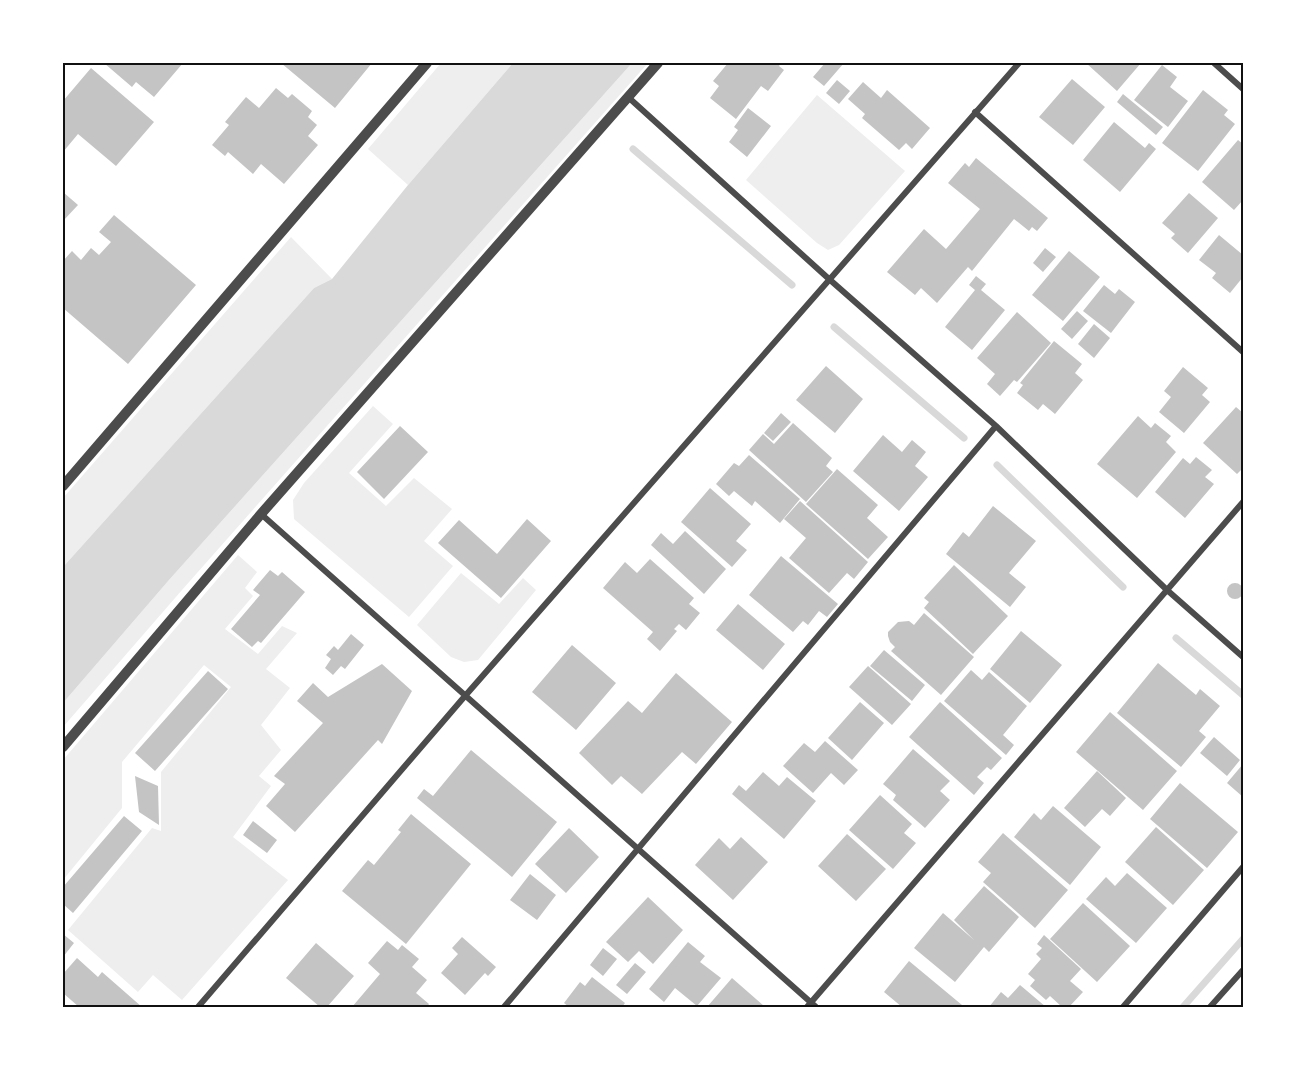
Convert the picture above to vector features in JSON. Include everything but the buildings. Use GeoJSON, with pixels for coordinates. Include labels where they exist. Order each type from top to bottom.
{"type":"FeatureCollection","features":[{"type":"Feature","properties":{"kind":"street"},"geometry":{"type":"LineString","coordinates":[[63,486],[428,63]]}},
{"type":"Feature","properties":{"kind":"street"},"geometry":{"type":"LineString","coordinates":[[63,747],[261,514],[658,63]]}},
{"type":"Feature","properties":{"kind":"street"},"geometry":{"type":"LineString","coordinates":[[198,1007],[465,696],[1019,63]]}},
{"type":"Feature","properties":{"kind":"street"},"geometry":{"type":"LineString","coordinates":[[1215,63],[1243,89]]}},
{"type":"Feature","properties":{"kind":"street"},"geometry":{"type":"LineString","coordinates":[[628,97],[996,426],[1167,590],[1243,657]]}},
{"type":"Feature","properties":{"kind":"street"},"geometry":{"type":"LineString","coordinates":[[975,112],[1243,352]]}},
{"type":"Feature","properties":{"kind":"street"},"geometry":{"type":"LineString","coordinates":[[504,1007],[996,426]]}},
{"type":"Feature","properties":{"kind":"street"},"geometry":{"type":"LineString","coordinates":[[261,514],[811,1006],[1243,502]]}},
{"type":"Feature","properties":{"kind":"street"},"geometry":{"type":"LineString","coordinates":[[1123,1007],[1243,867]]}},
{"type":"Feature","properties":{"kind":"street"},"geometry":{"type":"LineString","coordinates":[[1210,1007],[1243,970]]}},
{"type":"Feature","properties":{"kind":"shaded area"},"geometry":{"type":"Polygon","coordinates":[[[441,63],[513,63],[408,185],[368,149],[441,63]]]}},
{"type":"Feature","properties":{"kind":"shaded area"},"geometry":{"type":"Polygon","coordinates":[[[513,63],[632,63],[169,580],[63,703],[63,567],[314,288],[332,279],[408,185],[513,63]]]}},
{"type":"Feature","properties":{"kind":"shaded area"},"geometry":{"type":"Polygon","coordinates":[[[632,63],[648,63],[63,727],[63,703],[169,580],[632,63]]]}},
{"type":"Feature","properties":{"kind":"shaded area"},"geometry":{"type":"Polygon","coordinates":[[[817,95],[905,171],[839,245],[828,250],[817,243],[746,180],[817,95]]]}},
{"type":"Feature","properties":{"kind":"shaded area"},"geometry":{"type":"Polygon","coordinates":[[[291,237],[332,279],[314,288],[63,567],[63,498],[291,237]]]}},
{"type":"Feature","properties":{"kind":"shaded area"},"geometry":{"type":"Polygon","coordinates":[[[373,406],[393,424],[349,473],[386,506],[414,478],[452,509],[424,541],[453,566],[409,617],[294,519],[293,500],[304,483],[373,406]]]}},
{"type":"Feature","properties":{"kind":"shaded area"},"geometry":{"type":"Polygon","coordinates":[[[238,555],[257,572],[245,588],[253,596],[225,629],[258,654],[282,626],[297,633],[266,669],[290,688],[261,725],[281,750],[259,776],[271,786],[233,837],[288,880],[182,1000],[153,975],[138,992],[68,930],[152,828],[161,831],[161,772],[231,687],[204,665],[122,762],[122,808],[63,880],[63,760],[238,555]]]}},
{"type":"Feature","properties":{"kind":"shaded area"},"geometry":{"type":"Polygon","coordinates":[[[461,573],[499,604],[523,578],[536,590],[478,660],[464,662],[451,657],[417,625],[461,573]]]}},
{"type":"Feature","properties":{"kind":"waterway"},"geometry":{"type":"LineString","coordinates":[[633,149],[792,285]]}},
{"type":"Feature","properties":{"kind":"waterway"},"geometry":{"type":"LineString","coordinates":[[834,327],[964,438]]}},
{"type":"Feature","properties":{"kind":"waterway"},"geometry":{"type":"LineString","coordinates":[[997,465],[1123,587]]}},
{"type":"Feature","properties":{"kind":"waterway"},"geometry":{"type":"LineString","coordinates":[[1176,638],[1243,695]]}},
{"type":"Feature","properties":{"kind":"waterway"},"geometry":{"type":"LineString","coordinates":[[1183,1007],[1243,939]]}}]}
